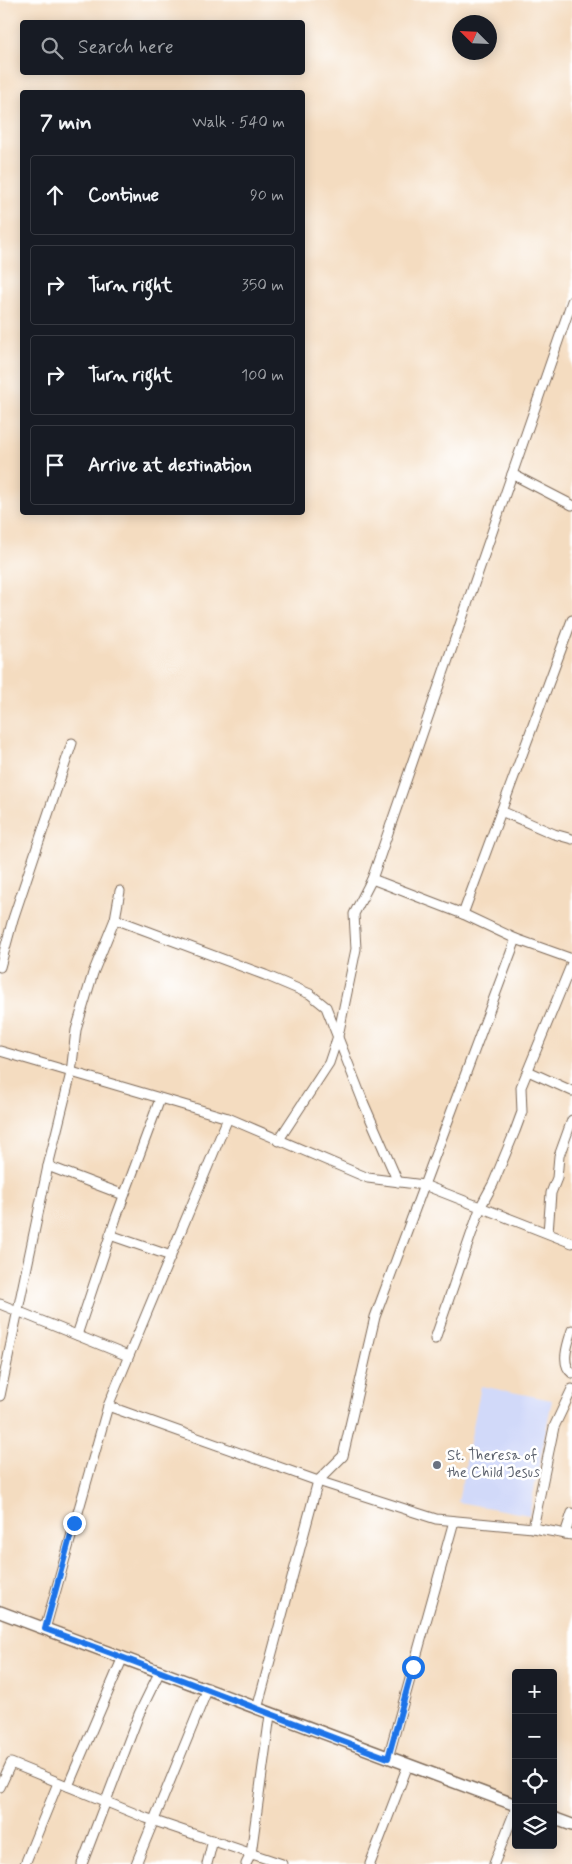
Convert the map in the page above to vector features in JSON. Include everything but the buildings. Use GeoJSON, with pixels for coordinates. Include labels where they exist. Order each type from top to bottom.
{"type":"FeatureCollection","features":[{"type":"Feature","properties":{"kind":"main road"},"geometry":{"type":"LineString","coordinates":[[0,1612],[208,1688],[270,1715],[512,1805]]}},
{"type":"Feature","properties":{"kind":"main road"},"geometry":{"type":"LineString","coordinates":[[557,1819],[572,1825]]}},
{"type":"Feature","properties":{"kind":"street"},"geometry":{"type":"LineString","coordinates":[[278,1141],[329,1063],[338,1036],[356,949],[354,914],[372,879],[572,301]]}},
{"type":"Feature","properties":{"kind":"street"},"geometry":{"type":"LineString","coordinates":[[512,474],[572,505]]}},
{"type":"Feature","properties":{"kind":"street"},"geometry":{"type":"LineString","coordinates":[[463,914],[572,620]]}},
{"type":"Feature","properties":{"kind":"street"},"geometry":{"type":"LineString","coordinates":[[0,967],[13,919],[72,743]]}},
{"type":"Feature","properties":{"kind":"street"},"geometry":{"type":"LineString","coordinates":[[501,811],[554,834],[572,839]]}},
{"type":"Feature","properties":{"kind":"street"},"geometry":{"type":"LineString","coordinates":[[372,879],[463,914],[516,939],[572,961],[521,1087],[522,1112],[516,1132],[481,1206],[434,1338]]}},
{"type":"Feature","properties":{"kind":"street"},"geometry":{"type":"LineString","coordinates":[[0,1396],[48,1166],[71,1074],[76,1030],[93,973],[115,919],[120,891]]}},
{"type":"Feature","properties":{"kind":"street"},"geometry":{"type":"LineString","coordinates":[[115,919],[265,975],[310,994],[326,1007],[398,1182]]}},
{"type":"Feature","properties":{"kind":"street"},"geometry":{"type":"LineString","coordinates":[[257,1709],[318,1481],[343,1456],[375,1317],[472,1052],[516,939]]}},
{"type":"Feature","properties":{"kind":"street"},"geometry":{"type":"LineString","coordinates":[[0,1051],[71,1074],[228,1118],[368,1178],[424,1185],[572,1242]]}},
{"type":"Feature","properties":{"kind":"street"},"geometry":{"type":"LineString","coordinates":[[528,1071],[572,1091]]}},
{"type":"Feature","properties":{"kind":"street"},"geometry":{"type":"LineString","coordinates":[[77,1335],[124,1195],[160,1099]]}},
{"type":"Feature","properties":{"kind":"street"},"geometry":{"type":"LineString","coordinates":[[45,1629],[108,1406],[228,1118]]}},
{"type":"Feature","properties":{"kind":"street"},"geometry":{"type":"LineString","coordinates":[[548,1233],[551,1193],[557,1178],[559,1156],[572,1120]]}},
{"type":"Feature","properties":{"kind":"street"},"geometry":{"type":"LineString","coordinates":[[48,1166],[124,1195]]}},
{"type":"Feature","properties":{"kind":"street"},"geometry":{"type":"LineString","coordinates":[[110,1235],[170,1256]]}},
{"type":"Feature","properties":{"kind":"street"},"geometry":{"type":"LineString","coordinates":[[0,1304],[128,1356]]}},
{"type":"Feature","properties":{"kind":"street"},"geometry":{"type":"LineString","coordinates":[[572,1330],[566,1362],[572,1373]]}},
{"type":"Feature","properties":{"kind":"street"},"geometry":{"type":"LineString","coordinates":[[532,1528],[554,1427],[572,1389]]}},
{"type":"Feature","properties":{"kind":"street"},"geometry":{"type":"LineString","coordinates":[[108,1406],[318,1481],[436,1519],[532,1528],[569,1534],[572,1514]]}},
{"type":"Feature","properties":{"kind":"street"},"geometry":{"type":"LineString","coordinates":[[388,1758],[454,1521]]}},
{"type":"Feature","properties":{"kind":"street"},"geometry":{"type":"LineString","coordinates":[[68,1786],[122,1657]]}},
{"type":"Feature","properties":{"kind":"street"},"geometry":{"type":"LineString","coordinates":[[82,1864],[107,1804],[139,1714],[160,1671]]}},
{"type":"Feature","properties":{"kind":"street"},"geometry":{"type":"LineString","coordinates":[[136,1864],[208,1688]]}},
{"type":"Feature","properties":{"kind":"street"},"geometry":{"type":"LineString","coordinates":[[246,1864],[251,1854],[270,1715]]}},
{"type":"Feature","properties":{"kind":"street"},"geometry":{"type":"LineString","coordinates":[[0,1786],[11,1763],[107,1804],[282,1864]]}},
{"type":"Feature","properties":{"kind":"street"},"geometry":{"type":"LineString","coordinates":[[370,1864],[408,1765]]}},
{"type":"Feature","properties":{"kind":"street"},"geometry":{"type":"LineString","coordinates":[[25,1864],[58,1783]]}},
{"type":"Feature","properties":{"kind":"street"},"geometry":{"type":"LineString","coordinates":[[494,1864],[512,1817]]}},
{"type":"Feature","properties":{"kind":"street"},"geometry":{"type":"LineString","coordinates":[[207,1864],[213,1840]]}},
{"type":"Feature","properties":{"kind":"shaded area"},"geometry":{"type":"Polygon","coordinates":[[[481,1386],[552,1400],[529,1515],[458,1502],[481,1386]]]}},
{"type":"Feature","properties":{"kind":"place","name":"St. Theresa of the Child Jesus"},"geometry":{"type":"Point","coordinates":[437,1465]}},
{"type":"Feature","properties":{"kind":"route"},"geometry":{"type":"LineString","coordinates":[[74,1523],[45,1629],[208,1688],[270,1715],[388,1758],[413,1667]]}}]}
